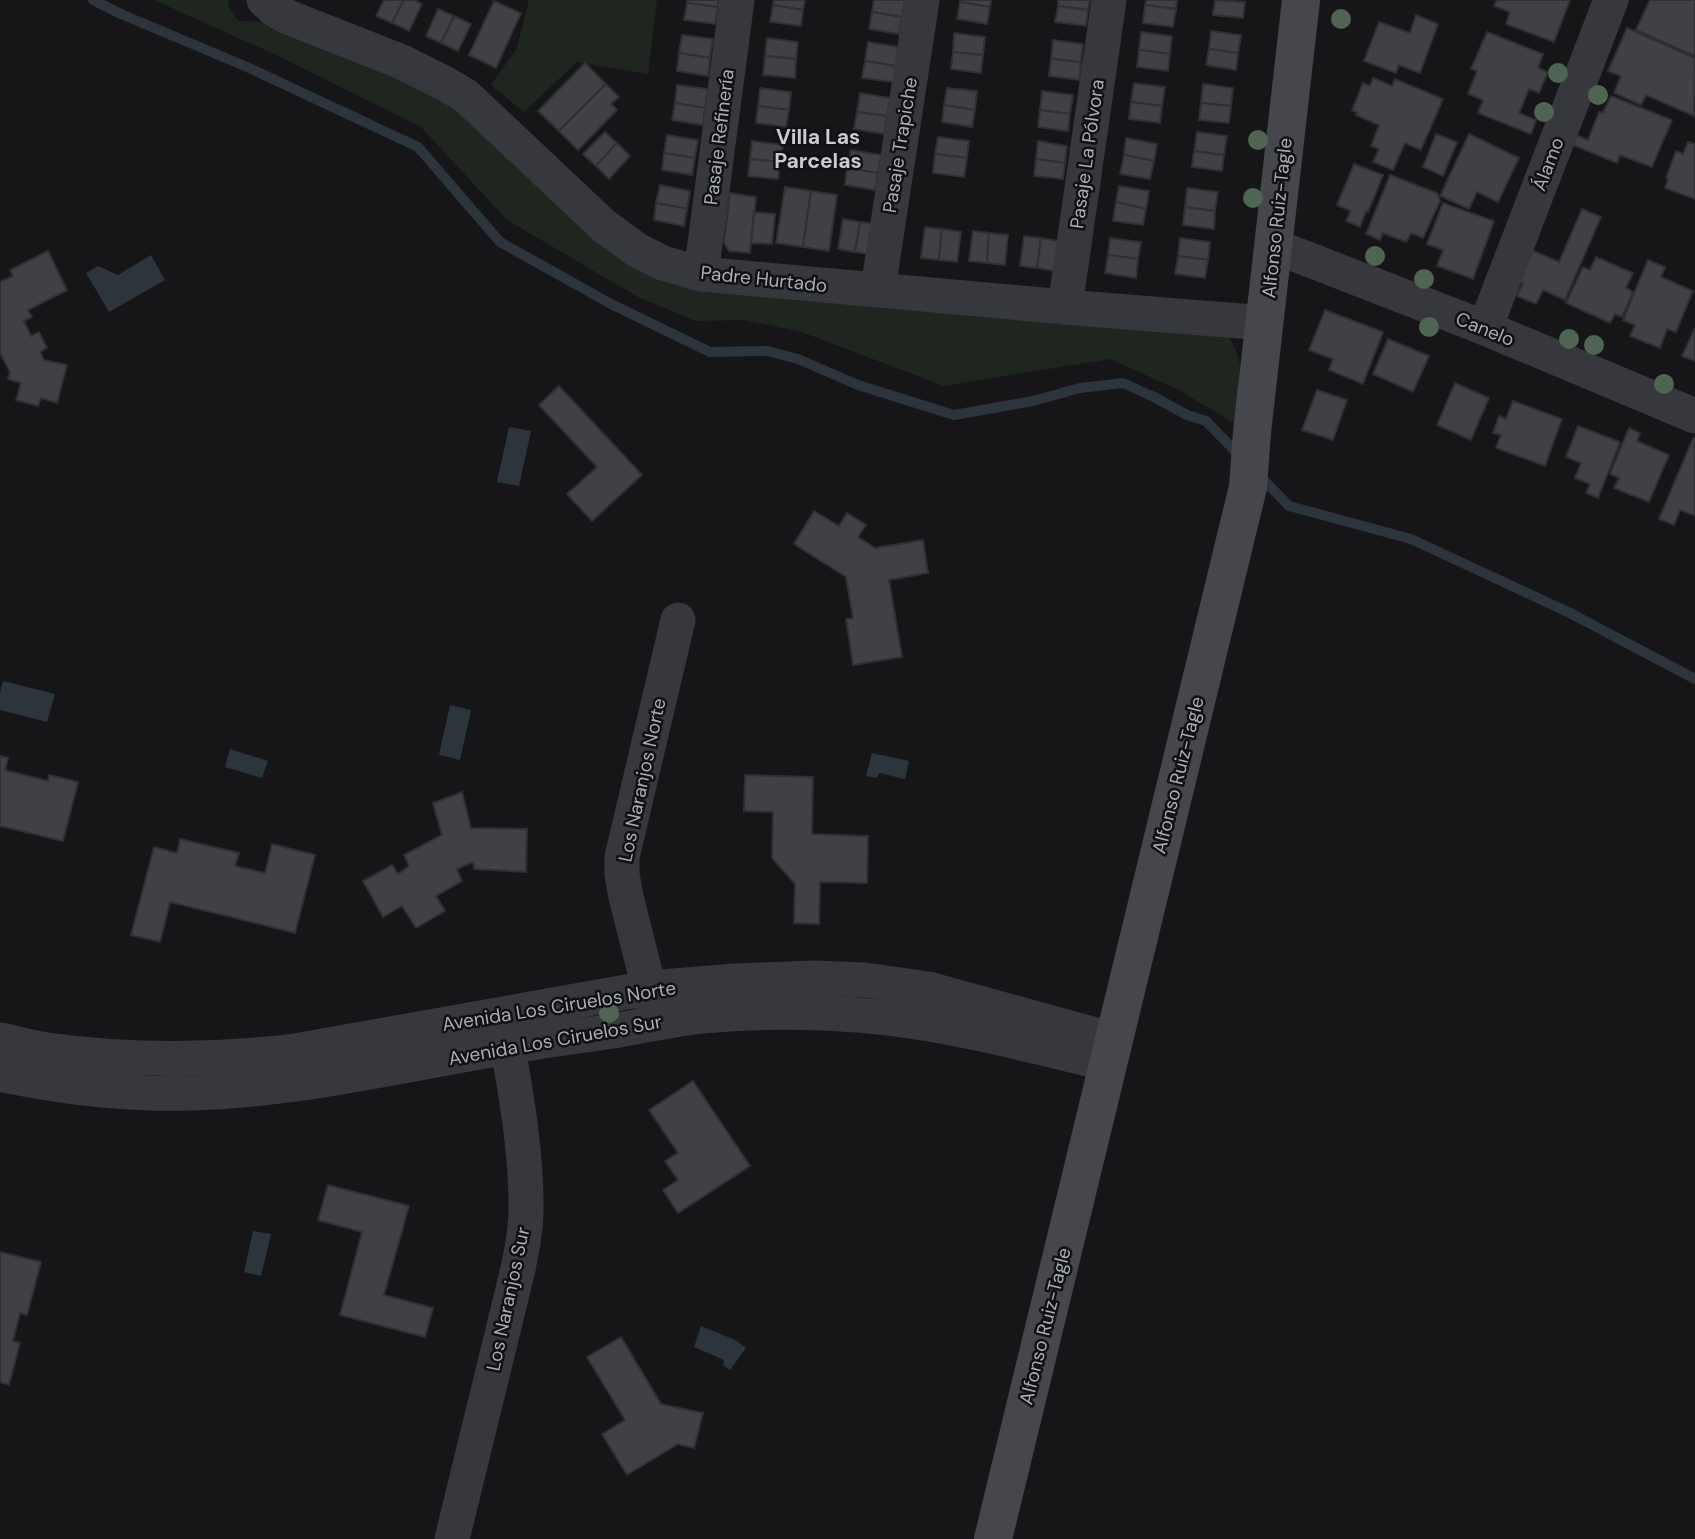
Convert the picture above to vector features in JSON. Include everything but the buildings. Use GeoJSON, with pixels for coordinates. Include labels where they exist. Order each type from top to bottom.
{"type":"FeatureCollection","features":[{"type":"Feature","properties":{"kind":"main road","name":"Alfonso Ruiz-Tagle"},"geometry":{"type":"LineString","coordinates":[[993,1539],[1248,487],[1301,0]]}},
{"type":"Feature","properties":{"kind":"street","name":"Padre Hurtado"},"geometry":{"type":"LineString","coordinates":[[264,0],[274,9],[304,25],[402,62],[466,96],[604,226],[637,250],[663,263],[701,275],[1265,323]]}},
{"type":"Feature","properties":{"kind":"street","name":"Pasaje Refinería"},"geometry":{"type":"LineString","coordinates":[[701,275],[737,0]]}},
{"type":"Feature","properties":{"kind":"street","name":"Pasaje Trapiche"},"geometry":{"type":"LineString","coordinates":[[878,289],[922,0]]}},
{"type":"Feature","properties":{"kind":"street","name":"Pasaje La Pólvora"},"geometry":{"type":"LineString","coordinates":[[1065,307],[1109,0]]}},
{"type":"Feature","properties":{"kind":"street","name":"Álamo"},"geometry":{"type":"LineString","coordinates":[[1485,328],[1611,0]]}},
{"type":"Feature","properties":{"kind":"street","name":"Canelo"},"geometry":{"type":"LineString","coordinates":[[1274,246],[1485,328],[1695,416]]}},
{"type":"Feature","properties":{"kind":"street","name":"Los Naranjos Norte"},"geometry":{"type":"LineString","coordinates":[[657,1022],[626,897],[622,857],[678,620]]}},
{"type":"Feature","properties":{"kind":"street","name":"Avenida Los Ciruelos Norte"},"geometry":{"type":"LineString","coordinates":[[0,1040],[45,1050],[122,1057],[243,1057],[505,1030],[649,988],[813,978],[898,984],[928,989],[1111,1052]]}},
{"type":"Feature","properties":{"kind":"street","name":"Avenida Los Ciruelos Sur"},"geometry":{"type":"LineString","coordinates":[[0,1074],[80,1089],[141,1093],[247,1089],[334,1078],[505,1030],[621,1030],[705,1016],[764,1013],[817,1013],[885,1018],[1111,1052]]}},
{"type":"Feature","properties":{"kind":"street","name":"Los Naranjos Sur"},"geometry":{"type":"LineString","coordinates":[[452,1539],[524,1240],[524,1156],[505,1030]]}},
{"type":"Feature","properties":{"kind":"shaded area"},"geometry":{"type":"Polygon","coordinates":[[[154,0],[228,0],[229,7],[238,21],[279,22],[438,91],[625,259],[1227,334],[1234,345],[1241,368],[1239,426],[1179,390],[1110,359],[944,386],[799,331],[744,320],[696,321],[638,297],[507,220],[421,127],[274,54],[154,0]]]}},
{"type":"Feature","properties":{"kind":"shaded area"},"geometry":{"type":"Polygon","coordinates":[[[529,0],[657,0],[648,74],[577,62],[524,112],[491,85],[517,48],[529,0]]]}},
{"type":"Feature","properties":{"kind":"shaded area"},"geometry":{"type":"Polygon","coordinates":[[[151,255],[165,280],[109,312],[86,273],[98,266],[118,275],[151,255]]]}},
{"type":"Feature","properties":{"kind":"shaded area"},"geometry":{"type":"Polygon","coordinates":[[[509,427],[531,431],[519,486],[497,482],[509,427]]]}},
{"type":"Feature","properties":{"kind":"shaded area"},"geometry":{"type":"Polygon","coordinates":[[[3,681],[55,694],[47,722],[0,710],[3,681]]]}},
{"type":"Feature","properties":{"kind":"shaded area"},"geometry":{"type":"Polygon","coordinates":[[[450,705],[471,710],[460,760],[439,755],[450,705]]]}},
{"type":"Feature","properties":{"kind":"shaded area"},"geometry":{"type":"Polygon","coordinates":[[[230,749],[268,761],[262,778],[225,767],[230,749]]]}},
{"type":"Feature","properties":{"kind":"shaded area"},"geometry":{"type":"Polygon","coordinates":[[[872,753],[909,761],[905,779],[879,773],[877,778],[866,776],[872,753]]]}},
{"type":"Feature","properties":{"kind":"shaded area"},"geometry":{"type":"Polygon","coordinates":[[[253,1231],[271,1234],[261,1276],[244,1272],[253,1231]]]}},
{"type":"Feature","properties":{"kind":"shaded area"},"geometry":{"type":"Polygon","coordinates":[[[701,1326],[735,1340],[746,1348],[730,1370],[723,1365],[724,1360],[694,1347],[701,1326]]]}},
{"type":"Feature","properties":{"kind":"waterway"},"geometry":{"type":"LineString","coordinates":[[93,0],[247,67],[418,147],[500,242],[611,304],[710,352],[767,351],[798,359],[858,385],[954,415],[1033,401],[1080,388],[1123,383],[1187,415],[1206,421],[1239,455]]}},
{"type":"Feature","properties":{"kind":"waterway"},"geometry":{"type":"LineString","coordinates":[[1259,475],[1289,506],[1411,539],[1570,613],[1695,679]]}},
{"type":"Feature","properties":{"kind":"district","name":"Villa Las Parcelas"},"geometry":{"type":"Point","coordinates":[818,149]}}]}
